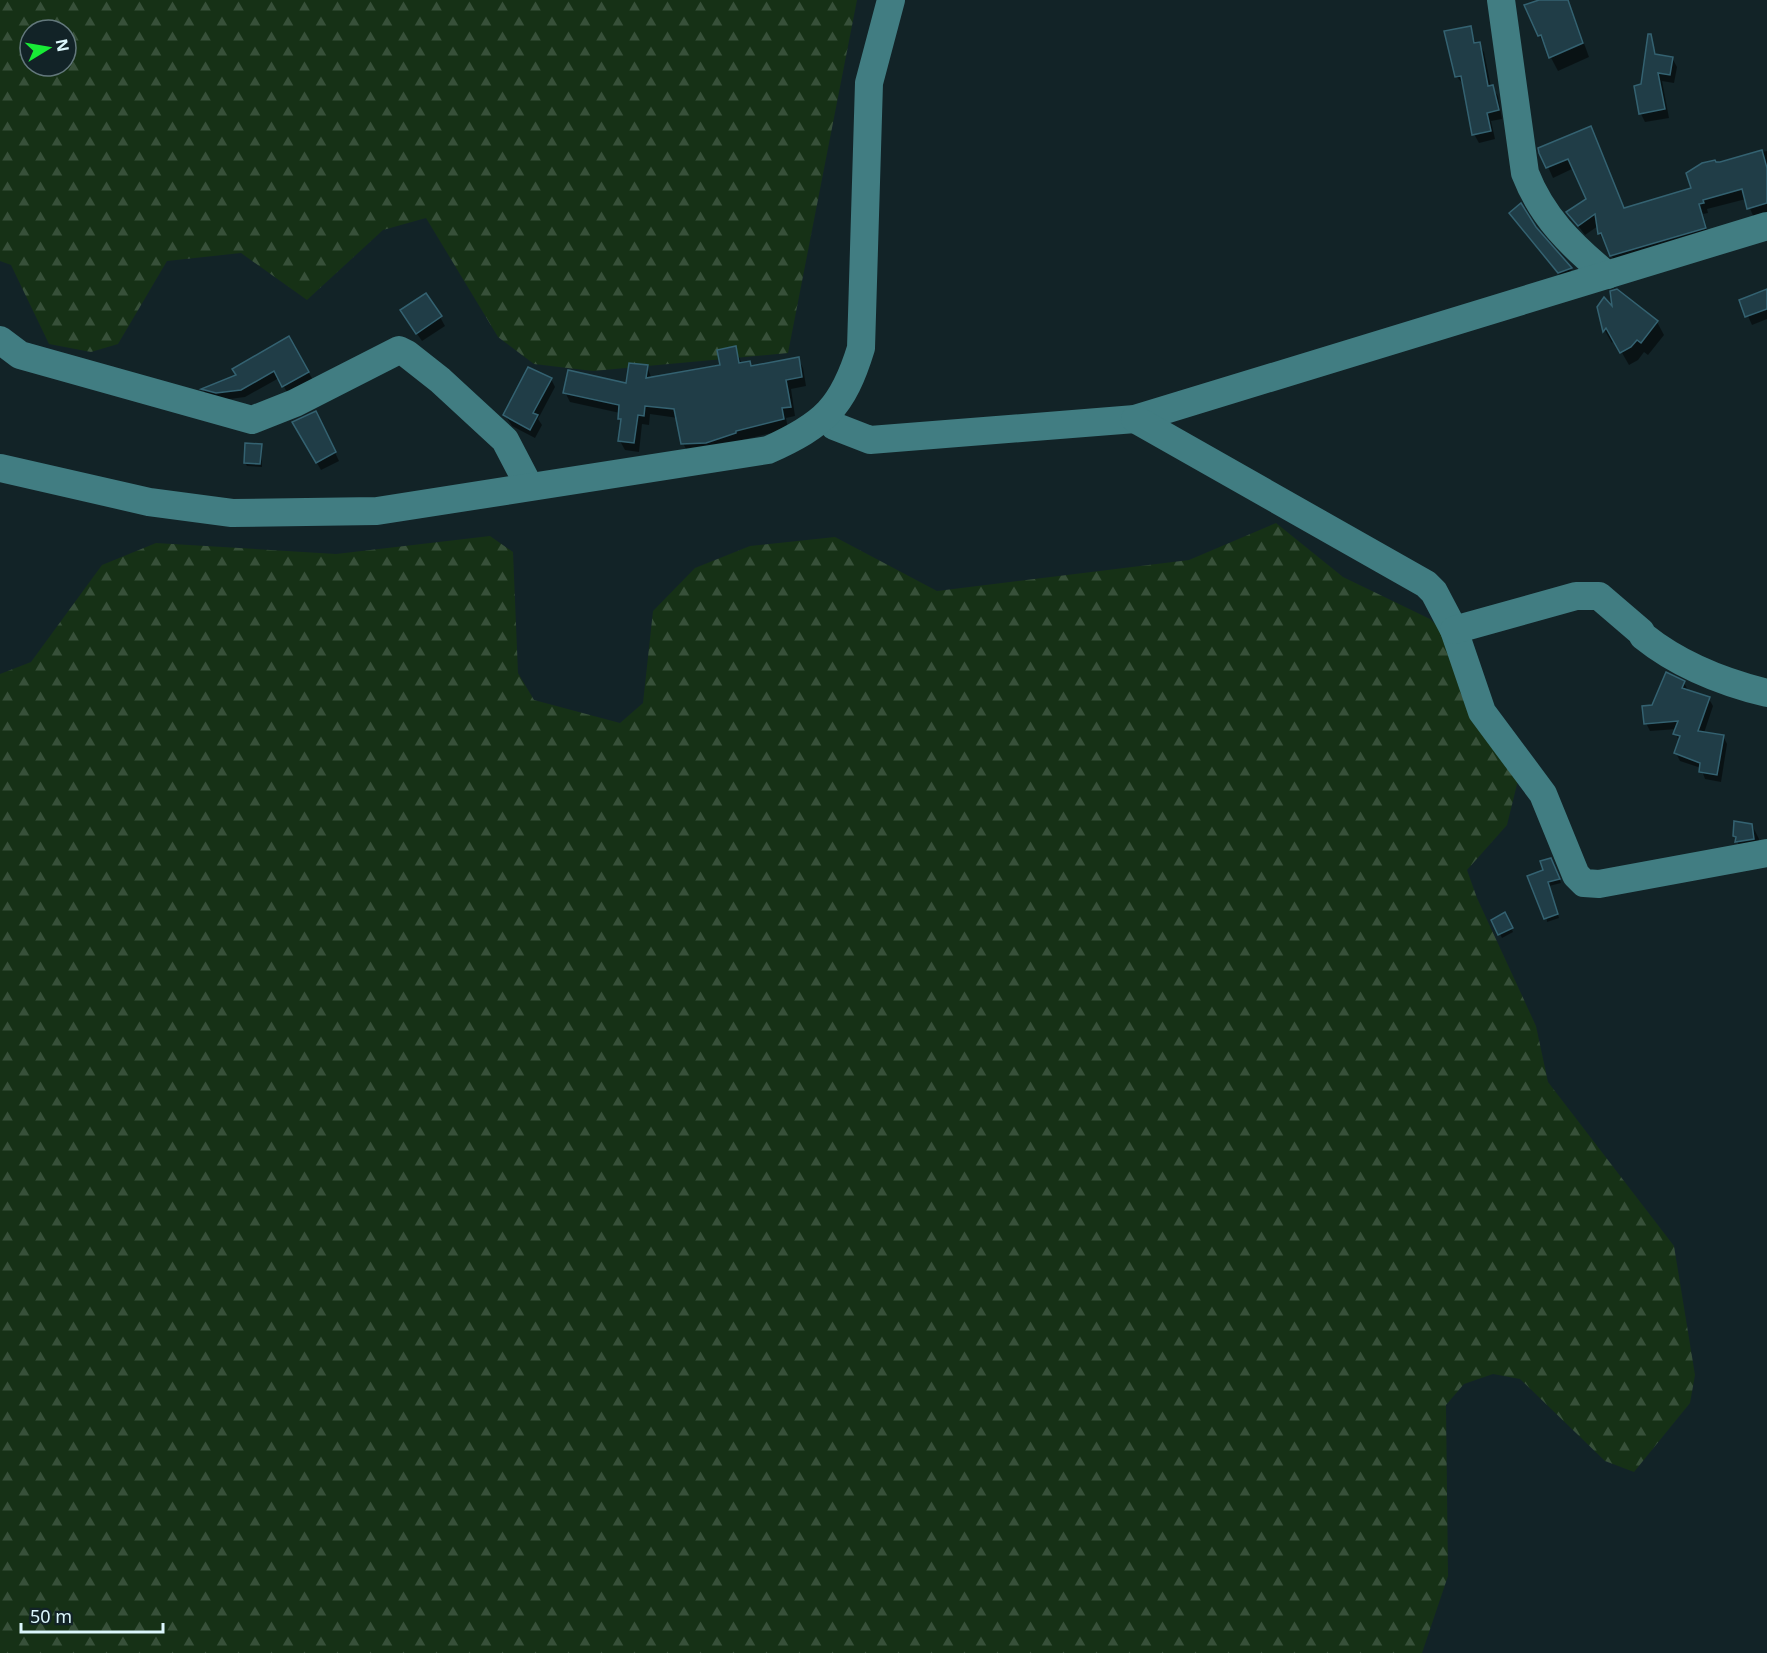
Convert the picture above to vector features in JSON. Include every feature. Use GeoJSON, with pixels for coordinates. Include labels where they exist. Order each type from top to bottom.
{"type":"FeatureCollection","features":[{"type":"Feature","properties":{"kind":"street"},"geometry":{"type":"LineString","coordinates":[[0,468],[149,502],[232,513],[377,511],[768,450],[800,436],[827,416],[851,382],[861,348],[869,83],[891,0]]}},
{"type":"Feature","properties":{"kind":"street"},"geometry":{"type":"LineString","coordinates":[[1501,0],[1525,173],[1534,195],[1561,234],[1607,275]]}},
{"type":"Feature","properties":{"kind":"street"},"geometry":{"type":"LineString","coordinates":[[827,416],[834,426],[870,440],[1135,419],[1767,226]]}},
{"type":"Feature","properties":{"kind":"street"},"geometry":{"type":"LineString","coordinates":[[0,340],[20,355],[252,420],[360,372],[399,350],[408,354],[440,380],[505,440],[529,486]]}},
{"type":"Feature","properties":{"kind":"street"},"geometry":{"type":"LineString","coordinates":[[1135,419],[1421,580],[1434,592],[1454,630],[1482,712],[1543,794],[1576,875],[1584,883],[1599,884],[1767,853]]}},
{"type":"Feature","properties":{"kind":"street"},"geometry":{"type":"LineString","coordinates":[[1454,630],[1576,596],[1599,596],[1643,636],[1672,658],[1726,682],[1767,693]]}},
{"type":"Feature","properties":{"kind":"green space"},"geometry":{"type":"Polygon","coordinates":[[[0,0],[857,0],[788,353],[593,371],[534,364],[498,337],[426,218],[383,230],[307,300],[241,253],[167,261],[118,344],[91,352],[49,344],[11,265],[0,261],[0,0]]]}},
{"type":"Feature","properties":{"kind":"green space"},"geometry":{"type":"Polygon","coordinates":[[[1276,523],[1343,577],[1430,619],[1470,658],[1521,768],[1507,825],[1467,870],[1477,898],[1536,1026],[1548,1082],[1674,1246],[1695,1375],[1690,1403],[1634,1472],[1605,1461],[1520,1379],[1493,1374],[1464,1384],[1446,1405],[1448,1576],[1422,1653],[0,1653],[0,674],[31,662],[102,565],[156,543],[336,554],[490,536],[513,552],[518,673],[534,700],[620,723],[643,703],[653,611],[695,568],[750,546],[835,537],[937,591],[1189,560],[1276,523]]]}},
{"type":"Feature","properties":{"kind":"building"},"geometry":{"type":"Polygon","coordinates":[[[1539,0],[1568,0],[1583,43],[1549,58],[1541,35],[1538,36],[1524,5],[1539,0]]]}},
{"type":"Feature","properties":{"kind":"building"},"geometry":{"type":"Polygon","coordinates":[[[1471,26],[1474,43],[1480,42],[1488,86],[1493,85],[1499,110],[1487,113],[1491,131],[1472,135],[1461,76],[1455,77],[1444,31],[1471,26]]]}},
{"type":"Feature","properties":{"kind":"building"},"geometry":{"type":"Polygon","coordinates":[[[1648,34],[1651,34],[1655,54],[1673,57],[1670,75],[1658,73],[1665,109],[1639,114],[1634,86],[1641,84],[1648,34]]]}},
{"type":"Feature","properties":{"kind":"building"},"geometry":{"type":"Polygon","coordinates":[[[1591,126],[1624,208],[1691,188],[1686,173],[1702,163],[1715,160],[1720,162],[1762,150],[1767,168],[1767,203],[1747,209],[1742,189],[1703,200],[1704,203],[1699,204],[1706,228],[1610,256],[1601,233],[1598,234],[1595,214],[1578,226],[1566,212],[1586,199],[1568,159],[1546,168],[1538,148],[1591,126]]]}},
{"type":"Feature","properties":{"kind":"building"},"geometry":{"type":"Polygon","coordinates":[[[1521,203],[1536,227],[1572,268],[1558,273],[1509,213],[1521,203]]]}},
{"type":"Feature","properties":{"kind":"building"},"geometry":{"type":"Polygon","coordinates":[[[1617,289],[1658,321],[1641,343],[1637,340],[1631,347],[1620,353],[1606,328],[1603,332],[1597,307],[1604,297],[1612,306],[1610,291],[1617,289]]]}},
{"type":"Feature","properties":{"kind":"building"},"geometry":{"type":"Polygon","coordinates":[[[1767,289],[1767,309],[1745,317],[1739,300],[1767,289]]]}},
{"type":"Feature","properties":{"kind":"building"},"geometry":{"type":"Polygon","coordinates":[[[426,293],[442,316],[416,334],[400,310],[426,293]]]}},
{"type":"Feature","properties":{"kind":"building"},"geometry":{"type":"Polygon","coordinates":[[[289,336],[309,372],[282,387],[274,371],[241,390],[216,393],[201,389],[236,375],[232,369],[289,336]]]}},
{"type":"Feature","properties":{"kind":"building"},"geometry":{"type":"Polygon","coordinates":[[[736,346],[739,363],[750,361],[751,366],[799,357],[802,377],[786,380],[791,407],[782,408],[784,419],[736,431],[736,433],[706,443],[681,444],[674,409],[645,406],[644,416],[638,415],[634,443],[618,441],[621,419],[618,419],[619,405],[563,393],[568,370],[626,383],[629,363],[648,365],[646,378],[720,365],[717,350],[736,346]]]}},
{"type":"Feature","properties":{"kind":"building"},"geometry":{"type":"Polygon","coordinates":[[[528,367],[552,378],[533,413],[538,415],[530,430],[503,415],[528,367]]]}},
{"type":"Feature","properties":{"kind":"building"},"geometry":{"type":"Polygon","coordinates":[[[316,411],[336,452],[316,463],[292,422],[316,411]]]}},
{"type":"Feature","properties":{"kind":"building"},"geometry":{"type":"Polygon","coordinates":[[[245,443],[262,444],[260,464],[244,463],[245,443]]]}},
{"type":"Feature","properties":{"kind":"building"},"geometry":{"type":"Polygon","coordinates":[[[1666,672],[1685,681],[1682,688],[1710,697],[1698,731],[1724,735],[1717,775],[1699,772],[1700,763],[1674,753],[1680,736],[1673,734],[1678,721],[1644,724],[1642,706],[1652,705],[1666,672]]]}},
{"type":"Feature","properties":{"kind":"building"},"geometry":{"type":"Polygon","coordinates":[[[1734,821],[1752,824],[1754,839],[1735,842],[1734,821]]]}},
{"type":"Feature","properties":{"kind":"building"},"geometry":{"type":"Polygon","coordinates":[[[1551,858],[1560,879],[1548,882],[1558,914],[1544,919],[1527,876],[1543,870],[1540,861],[1551,858]]]}},
{"type":"Feature","properties":{"kind":"building"},"geometry":{"type":"Polygon","coordinates":[[[1505,912],[1513,928],[1498,935],[1491,920],[1505,912]]]}}]}
